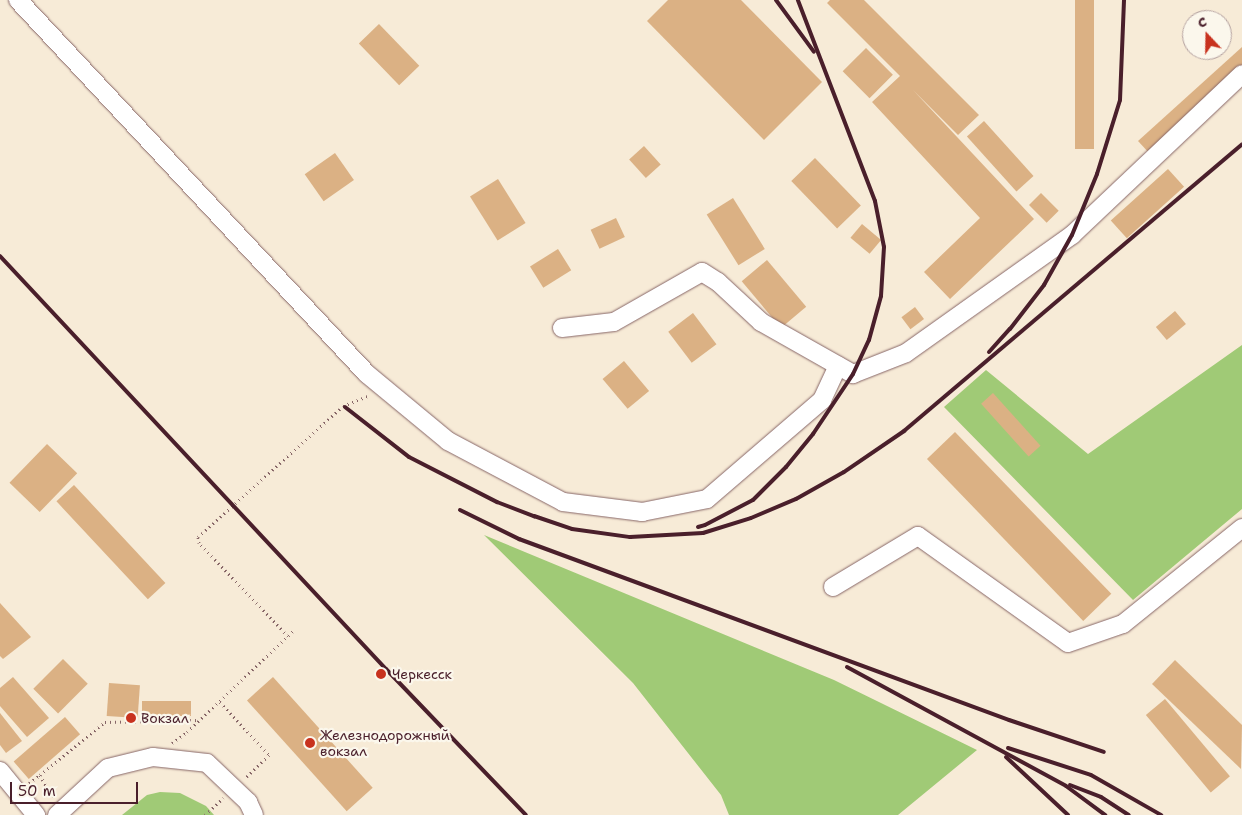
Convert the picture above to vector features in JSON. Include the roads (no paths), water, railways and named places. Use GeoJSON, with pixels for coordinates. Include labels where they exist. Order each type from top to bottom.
{"type":"FeatureCollection","features":[{"type":"Feature","properties":{"kind":"street"},"geometry":{"type":"LineString","coordinates":[[18,0],[360,366],[448,441],[563,502],[642,512],[706,499],[822,400],[838,366]]}},
{"type":"Feature","properties":{"kind":"street"},"geometry":{"type":"LineString","coordinates":[[562,328],[614,322],[702,272],[718,282],[761,322],[853,374],[906,353],[1072,235],[1242,74]]}},
{"type":"Feature","properties":{"kind":"street"},"geometry":{"type":"LineString","coordinates":[[833,587],[918,536],[1068,643],[1123,624],[1242,528]]}},
{"type":"Feature","properties":{"kind":"street"},"geometry":{"type":"LineString","coordinates":[[57,815],[108,768],[153,757],[208,764],[248,802],[254,815]]}},
{"type":"Feature","properties":{"kind":"street"},"geometry":{"type":"LineString","coordinates":[[0,771],[36,815]]}},
{"type":"Feature","properties":{"kind":"railway"},"geometry":{"type":"LineString","coordinates":[[776,0],[814,52]]}},
{"type":"Feature","properties":{"kind":"railway"},"geometry":{"type":"LineString","coordinates":[[698,527],[753,500],[786,467],[813,434],[853,374],[869,340],[881,296],[884,247],[875,201],[798,0]]}},
{"type":"Feature","properties":{"kind":"railway"},"geometry":{"type":"LineString","coordinates":[[989,352],[1010,329],[1044,285],[1072,235],[1097,174],[1120,100],[1124,0]]}},
{"type":"Feature","properties":{"kind":"railway"},"geometry":{"type":"LineString","coordinates":[[345,407],[409,457],[497,502],[534,516],[572,529],[630,537],[703,533],[751,518],[796,499],[844,472],[904,431],[1242,144]]}},
{"type":"Feature","properties":{"kind":"railway"},"geometry":{"type":"LineString","coordinates":[[0,256],[386,669],[526,815]]}},
{"type":"Feature","properties":{"kind":"railway"},"geometry":{"type":"LineString","coordinates":[[460,510],[519,539],[1009,720],[1104,752]]}},
{"type":"Feature","properties":{"kind":"railway"},"geometry":{"type":"LineString","coordinates":[[847,667],[1066,786],[1105,815]]}},
{"type":"Feature","properties":{"kind":"railway"},"geometry":{"type":"LineString","coordinates":[[1008,748],[1091,775],[1161,815]]}},
{"type":"Feature","properties":{"kind":"railway"},"geometry":{"type":"LineString","coordinates":[[1006,757],[1068,815]]}},
{"type":"Feature","properties":{"kind":"railway"},"geometry":{"type":"LineString","coordinates":[[1070,785],[1101,797],[1129,815]]}},
{"type":"Feature","properties":{"kind":"place","name":"Черкесск"},"geometry":{"type":"Point","coordinates":[381,674]}},
{"type":"Feature","properties":{"kind":"place","name":"Вокзал"},"geometry":{"type":"Point","coordinates":[131,718]}},
{"type":"Feature","properties":{"kind":"place","name":"Железнодорожный вокзал"},"geometry":{"type":"Point","coordinates":[310,743]}}]}
